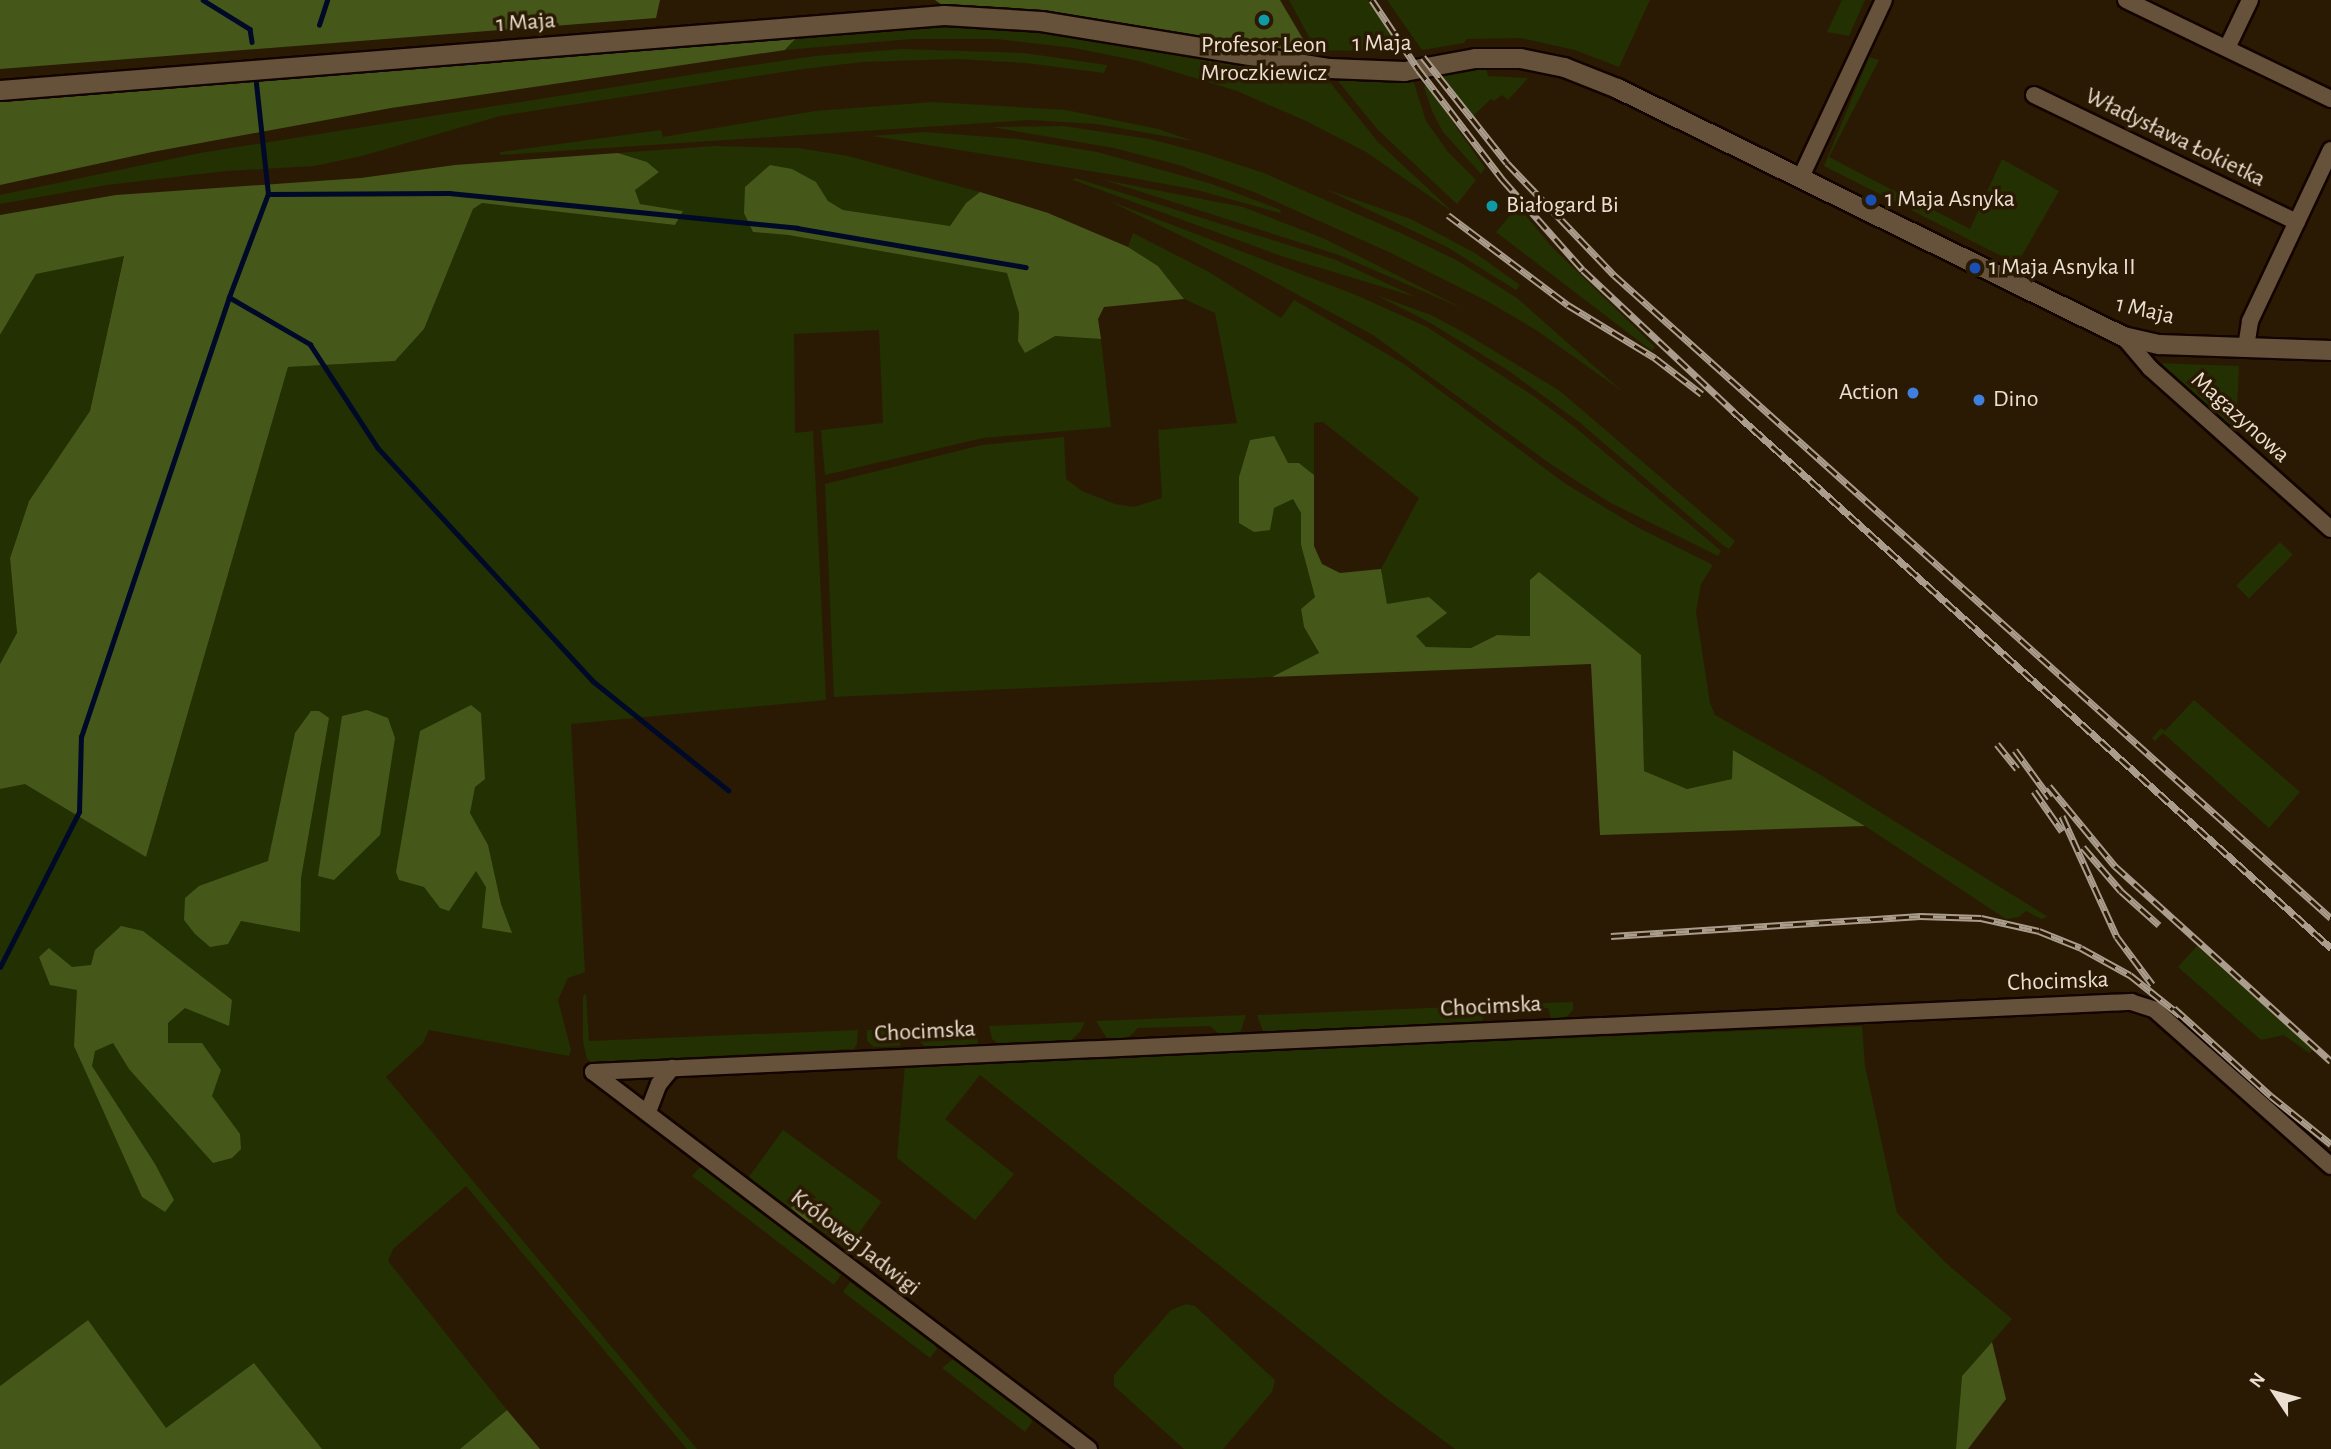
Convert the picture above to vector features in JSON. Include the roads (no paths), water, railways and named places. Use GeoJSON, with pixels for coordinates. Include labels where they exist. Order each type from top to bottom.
{"type":"FeatureCollection","features":[{"type":"Feature","properties":{"kind":"street"},"geometry":{"type":"LineString","coordinates":[[1801,177],[1884,0]]}},
{"type":"Feature","properties":{"kind":"street"},"geometry":{"type":"LineString","coordinates":[[2128,0],[2331,99]]}},
{"type":"Feature","properties":{"kind":"street"},"geometry":{"type":"LineString","coordinates":[[2227,48],[2250,0]]}},
{"type":"Feature","properties":{"kind":"street","name":"1 Maja"},"geometry":{"type":"LineString","coordinates":[[0,90],[924,8],[1041,21],[1289,63],[1348,70],[1404,71],[1483,58],[1535,60],[1564,67],[1617,88],[2123,336],[2159,344],[2331,350]]}},
{"type":"Feature","properties":{"kind":"street","name":"Władysława Łokietka"},"geometry":{"type":"LineString","coordinates":[[2034,95],[2297,222]]}},
{"type":"Feature","properties":{"kind":"street"},"geometry":{"type":"LineString","coordinates":[[2246,347],[2250,321],[2331,150]]}},
{"type":"Feature","properties":{"kind":"street","name":"Magazynowa"},"geometry":{"type":"LineString","coordinates":[[2123,336],[2150,369],[2331,529]]}},
{"type":"Feature","properties":{"kind":"street","name":"Chocimska"},"geometry":{"type":"LineString","coordinates":[[593,1072],[2131,1002],[2157,1011],[2331,1166]]}},
{"type":"Feature","properties":{"kind":"street"},"geometry":{"type":"LineString","coordinates":[[648,1112],[659,1084],[672,1068]]}},
{"type":"Feature","properties":{"kind":"street","name":"Królowej Jadwigi"},"geometry":{"type":"LineString","coordinates":[[593,1072],[1089,1449]]}},
{"type":"Feature","properties":{"kind":"waterway"},"geometry":{"type":"LineString","coordinates":[[203,0],[250,29],[252,42]]}},
{"type":"Feature","properties":{"kind":"waterway"},"geometry":{"type":"LineString","coordinates":[[319,25],[327,0]]}},
{"type":"Feature","properties":{"kind":"waterway"},"geometry":{"type":"LineString","coordinates":[[0,967],[79,812],[81,737],[229,297],[268,194],[256,83]]}},
{"type":"Feature","properties":{"kind":"waterway"},"geometry":{"type":"LineString","coordinates":[[268,194],[449,193],[797,228],[1026,267]]}},
{"type":"Feature","properties":{"kind":"waterway"},"geometry":{"type":"LineString","coordinates":[[229,297],[310,344],[378,448],[593,681],[728,790]]}},
{"type":"Feature","properties":{"kind":"railway"},"geometry":{"type":"LineString","coordinates":[[1372,0],[1418,69],[1503,180],[1583,270],[1733,411],[2331,948]]}},
{"type":"Feature","properties":{"kind":"railway"},"geometry":{"type":"LineString","coordinates":[[1423,57],[1507,163],[1614,275],[2331,918]]}},
{"type":"Feature","properties":{"kind":"railway"},"geometry":{"type":"LineString","coordinates":[[1448,215],[1568,305],[1655,358],[1702,394]]}},
{"type":"Feature","properties":{"kind":"railway"},"geometry":{"type":"LineString","coordinates":[[1997,744],[2017,769]]}},
{"type":"Feature","properties":{"kind":"railway"},"geometry":{"type":"LineString","coordinates":[[2015,750],[2050,798]]}},
{"type":"Feature","properties":{"kind":"railway"},"geometry":{"type":"LineString","coordinates":[[2049,786],[2115,866],[2331,1061]]}},
{"type":"Feature","properties":{"kind":"railway"},"geometry":{"type":"LineString","coordinates":[[2034,791],[2062,831]]}},
{"type":"Feature","properties":{"kind":"railway"},"geometry":{"type":"LineString","coordinates":[[2062,816],[2117,937],[2152,984]]}},
{"type":"Feature","properties":{"kind":"railway"},"geometry":{"type":"LineString","coordinates":[[2083,847],[2121,891],[2159,925]]}},
{"type":"Feature","properties":{"kind":"railway"},"geometry":{"type":"LineString","coordinates":[[1611,936],[1920,916],[1981,918],[2039,931],[2081,948],[2130,975],[2180,1015]]}},
{"type":"Feature","properties":{"kind":"railway"},"geometry":{"type":"LineString","coordinates":[[2174,1008],[2271,1096],[2331,1144]]}},
{"type":"Feature","properties":{"kind":"place","name":"Profesor Leon Mroczkiewicz"},"geometry":{"type":"Point","coordinates":[1264,20]}},
{"type":"Feature","properties":{"kind":"place","name":"1 Maja Asnyka"},"geometry":{"type":"Point","coordinates":[1871,200]}},
{"type":"Feature","properties":{"kind":"place","name":"Białogard Bi"},"geometry":{"type":"Point","coordinates":[1492,206]}},
{"type":"Feature","properties":{"kind":"place","name":"1 Maja Asnyka II"},"geometry":{"type":"Point","coordinates":[1975,268]}},
{"type":"Feature","properties":{"kind":"place","name":"Action"},"geometry":{"type":"Point","coordinates":[1913,393]}},
{"type":"Feature","properties":{"kind":"place","name":"Dino"},"geometry":{"type":"Point","coordinates":[1979,400]}}]}
